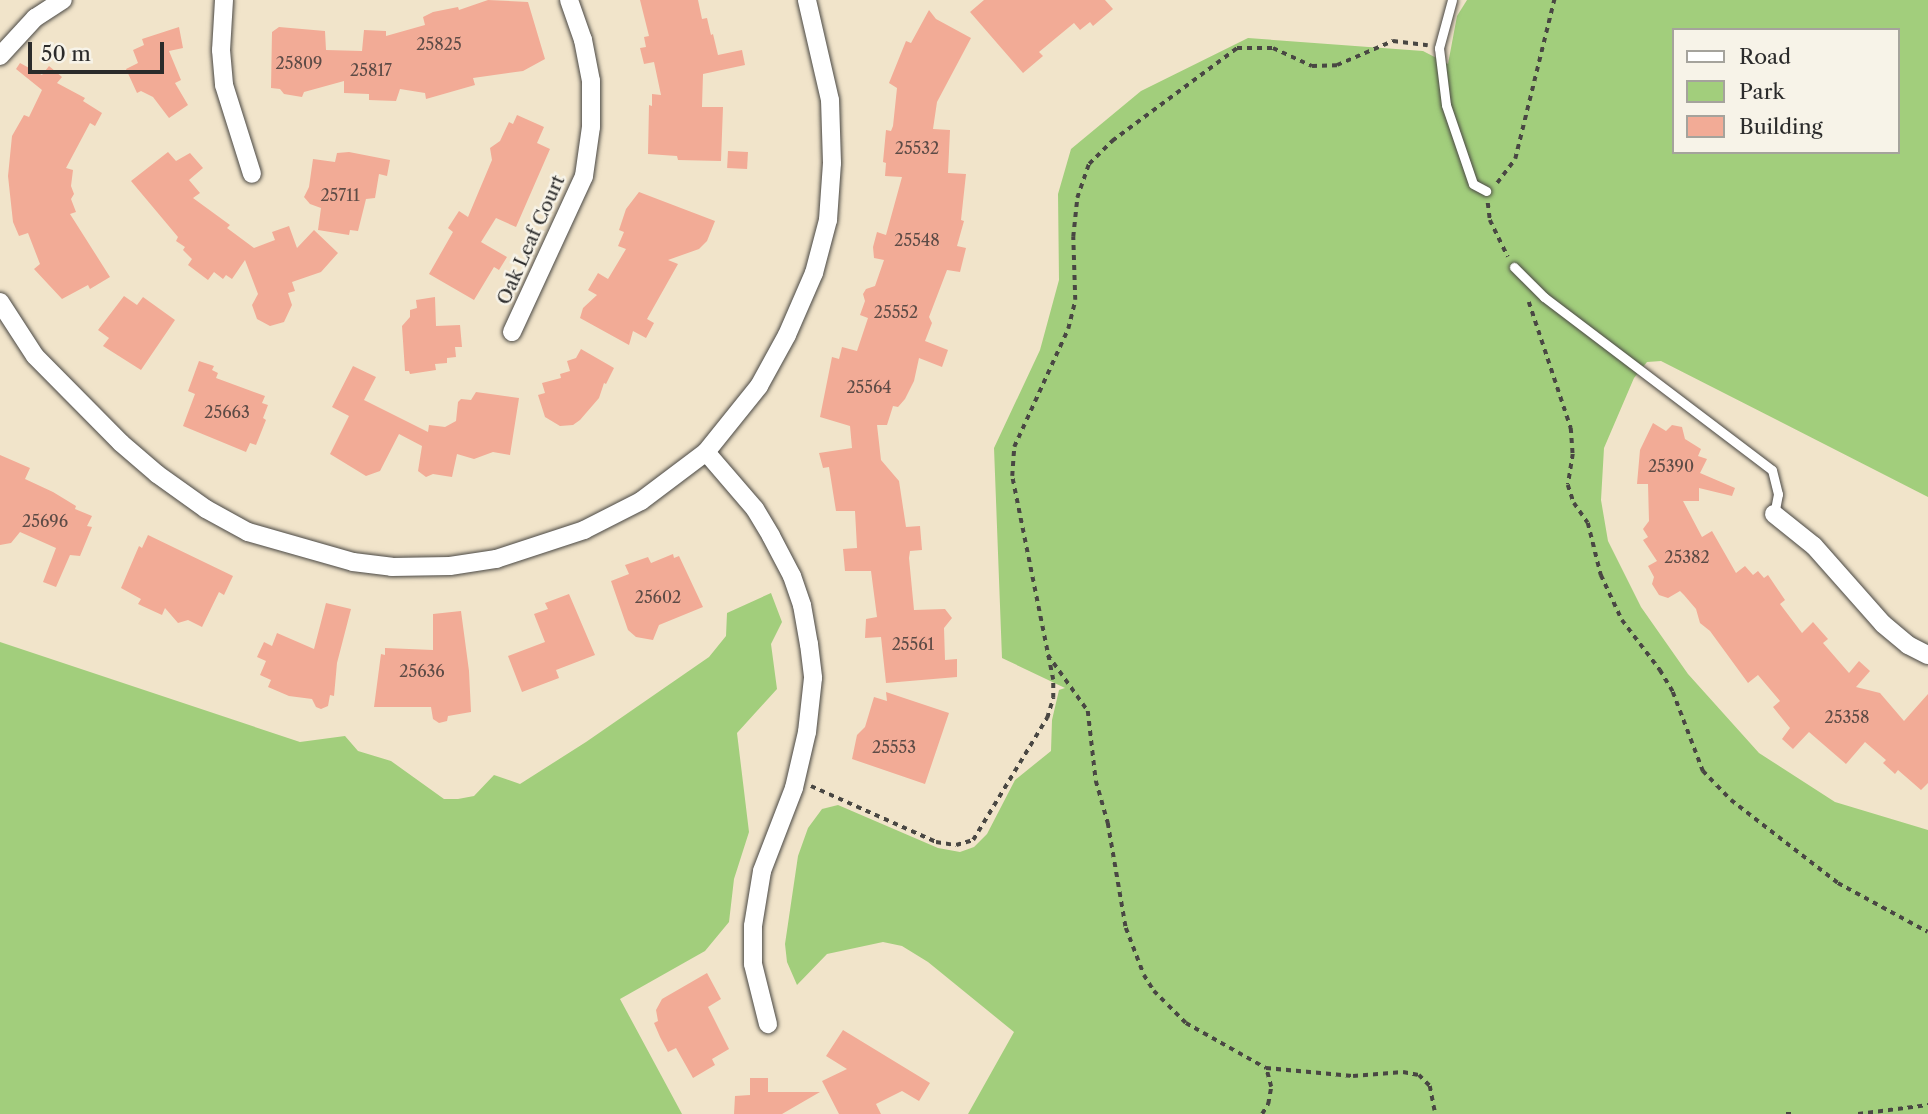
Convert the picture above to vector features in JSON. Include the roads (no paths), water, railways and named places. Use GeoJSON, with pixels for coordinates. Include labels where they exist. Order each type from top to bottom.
{"type":"FeatureCollection","features":[{"type":"Feature","properties":{"kind":"street"},"geometry":{"type":"LineString","coordinates":[[0,56],[35,18],[63,0]]}},
{"type":"Feature","properties":{"kind":"street"},"geometry":{"type":"LineString","coordinates":[[224,0],[221,50],[224,85],[252,174]]}},
{"type":"Feature","properties":{"kind":"street","name":"Oak Leaf Court"},"geometry":{"type":"LineString","coordinates":[[512,332],[584,176],[591,127],[592,81],[583,40],[569,0]]}},
{"type":"Feature","properties":{"kind":"street"},"geometry":{"type":"LineString","coordinates":[[0,302],[35,356],[157,474],[206,509],[248,531],[353,562],[392,567],[450,566],[496,559],[542,546],[584,530],[641,501],[706,452],[759,386],[788,335],[814,273],[828,220],[832,163],[830,100],[809,1]]}},
{"type":"Feature","properties":{"kind":"street"},"geometry":{"type":"LineString","coordinates":[[706,452],[755,509],[792,576],[802,604],[813,678],[807,732],[797,779],[762,871],[753,926],[753,964],[768,1024]]}},
{"type":"Feature","properties":{"kind":"street"},"geometry":{"type":"LineString","coordinates":[[1774,514],[1814,546],[1883,625],[1908,645],[1928,655]]}},
{"type":"Feature","properties":{"kind":"lane"},"geometry":{"type":"LineString","coordinates":[[1452,0],[1438,47],[1446,106],[1473,184],[1486,191]]}},
{"type":"Feature","properties":{"kind":"lane"},"geometry":{"type":"LineString","coordinates":[[1514,267],[1544,297],[1772,470],[1778,494],[1774,514]]}}]}
